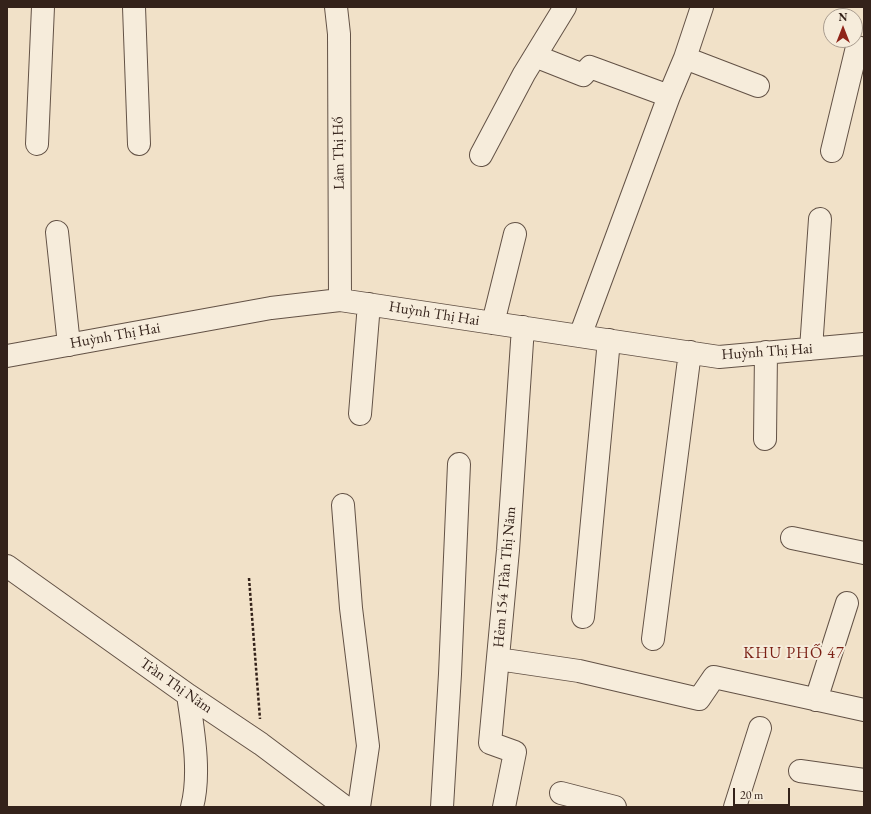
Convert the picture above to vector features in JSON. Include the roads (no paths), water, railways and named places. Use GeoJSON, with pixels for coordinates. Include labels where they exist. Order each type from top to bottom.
{"type":"FeatureCollection","features":[{"type":"Feature","properties":{"kind":"street"},"geometry":{"type":"LineString","coordinates":[[37,144],[43,7]]}},
{"type":"Feature","properties":{"kind":"street"},"geometry":{"type":"LineString","coordinates":[[134,7],[139,144]]}},
{"type":"Feature","properties":{"kind":"street","name":"Lâm Thị Hố"},"geometry":{"type":"LineString","coordinates":[[336,7],[339,34],[340,300]]}},
{"type":"Feature","properties":{"kind":"street"},"geometry":{"type":"LineString","coordinates":[[481,155],[524,74],[565,7]]}},
{"type":"Feature","properties":{"kind":"street"},"geometry":{"type":"LineString","coordinates":[[580,336],[685,58],[702,7]]}},
{"type":"Feature","properties":{"kind":"street"},"geometry":{"type":"LineString","coordinates":[[832,151],[857,47],[864,49]]}},
{"type":"Feature","properties":{"kind":"street"},"geometry":{"type":"LineString","coordinates":[[535,56],[583,75],[590,67],[670,96]]}},
{"type":"Feature","properties":{"kind":"street"},"geometry":{"type":"LineString","coordinates":[[685,58],[758,86]]}},
{"type":"Feature","properties":{"kind":"street"},"geometry":{"type":"LineString","coordinates":[[811,349],[820,219]]}},
{"type":"Feature","properties":{"kind":"street"},"geometry":{"type":"LineString","coordinates":[[57,232],[69,345]]}},
{"type":"Feature","properties":{"kind":"street"},"geometry":{"type":"LineString","coordinates":[[493,323],[515,234]]}},
{"type":"Feature","properties":{"kind":"street","name":"Huỳnh Thị Hai"},"geometry":{"type":"LineString","coordinates":[[7,356],[271,308],[340,300],[719,356],[864,344]]}},
{"type":"Feature","properties":{"kind":"street"},"geometry":{"type":"LineString","coordinates":[[360,414],[369,304]]}},
{"type":"Feature","properties":{"kind":"street","name":"Hẻm 154 Trần Thị Năm"},"geometry":{"type":"LineString","coordinates":[[504,807],[515,752],[490,743],[514,481],[523,327]]}},
{"type":"Feature","properties":{"kind":"street"},"geometry":{"type":"LineString","coordinates":[[583,617],[609,340]]}},
{"type":"Feature","properties":{"kind":"street"},"geometry":{"type":"LineString","coordinates":[[653,639],[690,352]]}},
{"type":"Feature","properties":{"kind":"street"},"geometry":{"type":"LineString","coordinates":[[765,439],[766,352]]}},
{"type":"Feature","properties":{"kind":"street"},"geometry":{"type":"LineString","coordinates":[[442,807],[450,674],[459,464]]}},
{"type":"Feature","properties":{"kind":"street"},"geometry":{"type":"LineString","coordinates":[[343,504],[351,608],[368,746],[359,807]]}},
{"type":"Feature","properties":{"kind":"street"},"geometry":{"type":"LineString","coordinates":[[792,538],[864,553]]}},
{"type":"Feature","properties":{"kind":"street","name":"Trần Thị Năm"},"geometry":{"type":"LineString","coordinates":[[7,566],[188,695],[261,744],[345,807]]}},
{"type":"Feature","properties":{"kind":"street"},"geometry":{"type":"LineString","coordinates":[[816,700],[847,603]]}},
{"type":"Feature","properties":{"kind":"street"},"geometry":{"type":"LineString","coordinates":[[498,659],[579,671],[699,699],[714,677],[864,710]]}},
{"type":"Feature","properties":{"kind":"street"},"geometry":{"type":"LineString","coordinates":[[188,695],[194,736],[196,793],[192,807]]}},
{"type":"Feature","properties":{"kind":"street"},"geometry":{"type":"LineString","coordinates":[[735,807],[760,728]]}},
{"type":"Feature","properties":{"kind":"street"},"geometry":{"type":"LineString","coordinates":[[800,771],[864,780]]}},
{"type":"Feature","properties":{"kind":"street"},"geometry":{"type":"LineString","coordinates":[[561,793],[615,807]]}},
{"type":"Feature","properties":{"kind":"district","name":"KHU PHỐ 47"},"geometry":{"type":"Point","coordinates":[794,654]}}]}
